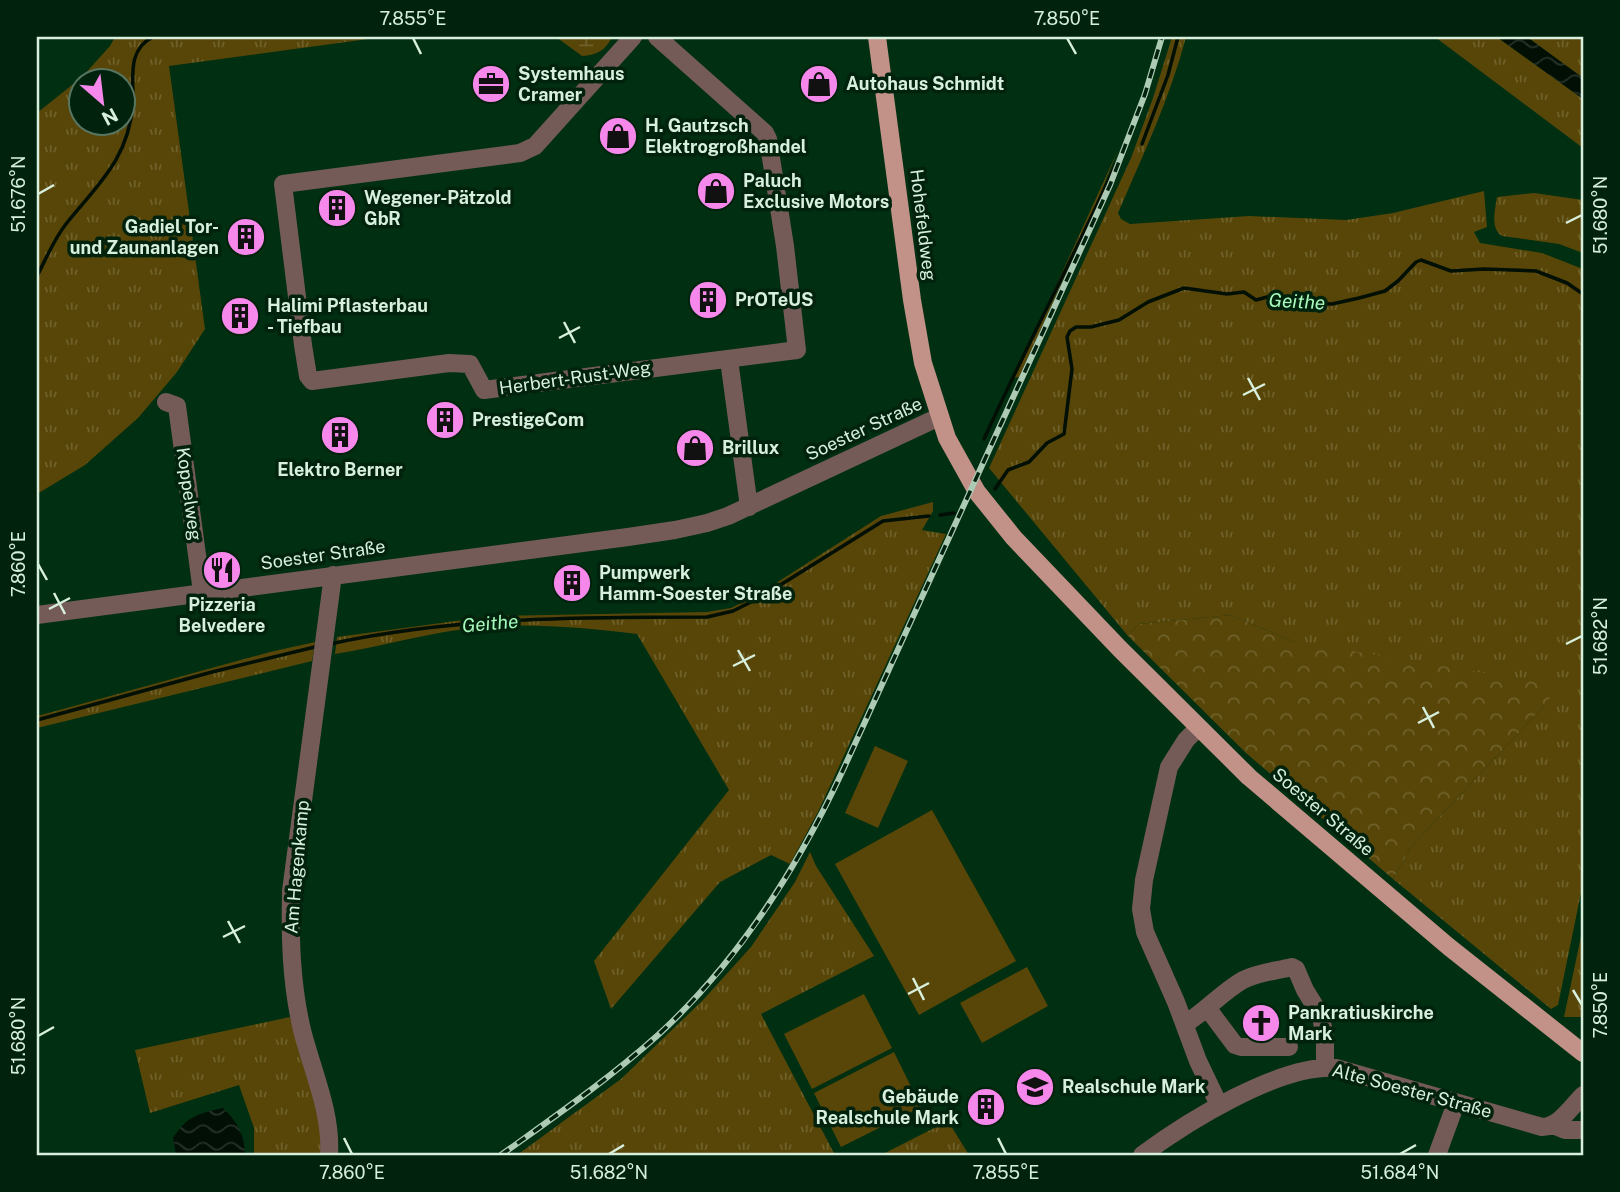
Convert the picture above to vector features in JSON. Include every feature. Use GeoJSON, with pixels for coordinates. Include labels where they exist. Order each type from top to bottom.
{"type":"FeatureCollection","features":[{"type":"Feature","properties":{"kind":"main road","name":"Hohefeldweg"},"geometry":{"type":"LineString","coordinates":[[877,37],[917,334],[939,418]]}},
{"type":"Feature","properties":{"kind":"main road","name":"Soester Straße"},"geometry":{"type":"LineString","coordinates":[[939,418],[959,463],[995,516],[1198,728],[1298,821],[1449,947],[1583,1053]]}},
{"type":"Feature","properties":{"kind":"street","name":"Herbert-Rust-Weg"},"geometry":{"type":"LineString","coordinates":[[633,37],[535,146],[520,153],[283,184],[308,376],[312,380],[449,363],[470,364],[484,390],[797,350],[785,246],[765,132],[657,37]]}},
{"type":"Feature","properties":{"kind":"street"},"geometry":{"type":"LineString","coordinates":[[729,359],[749,507]]}},
{"type":"Feature","properties":{"kind":"street","name":"Koppelweg"},"geometry":{"type":"LineString","coordinates":[[166,402],[177,407],[202,592]]}},
{"type":"Feature","properties":{"kind":"street","name":"Soester Straße"},"geometry":{"type":"LineString","coordinates":[[37,615],[675,530],[707,523],[749,507],[939,418]]}},
{"type":"Feature","properties":{"kind":"street","name":"Am Hagenkamp"},"geometry":{"type":"LineString","coordinates":[[329,1155],[326,1117],[302,1028],[292,978],[290,934],[291,891],[333,575]]}},
{"type":"Feature","properties":{"kind":"street"},"geometry":{"type":"LineString","coordinates":[[1198,728],[1186,740],[1169,767],[1144,880],[1141,909],[1145,932],[1219,1105]]}},
{"type":"Feature","properties":{"kind":"street"},"geometry":{"type":"LineString","coordinates":[[1185,1024],[1243,981],[1292,967],[1296,969],[1321,1016],[1325,1039],[1325,1067]]}},
{"type":"Feature","properties":{"kind":"street"},"geometry":{"type":"LineString","coordinates":[[1208,1009],[1235,1045],[1289,1047]]}},
{"type":"Feature","properties":{"kind":"street","name":"Alte Soester Straße"},"geometry":{"type":"LineString","coordinates":[[1142,1155],[1170,1135],[1238,1095],[1297,1073],[1325,1067],[1542,1127],[1553,1125],[1565,1130],[1583,1130]]}},
{"type":"Feature","properties":{"kind":"street"},"geometry":{"type":"LineString","coordinates":[[1553,1125],[1583,1095]]}},
{"type":"Feature","properties":{"kind":"street"},"geometry":{"type":"LineString","coordinates":[[1437,1155],[1455,1103]]}},
{"type":"Feature","properties":{"kind":"green space"},"geometry":{"type":"Polygon","coordinates":[[[115,37],[383,37],[169,66],[205,329],[177,372],[138,418],[85,465],[37,494],[37,113],[66,90],[66,136],[136,136],[136,66],[92,66],[115,37]]]}},
{"type":"Feature","properties":{"kind":"green space"},"geometry":{"type":"Polygon","coordinates":[[[556,37],[612,37],[600,51],[582,56],[556,37]]]}},
{"type":"Feature","properties":{"kind":"green space"},"geometry":{"type":"Polygon","coordinates":[[[1172,37],[1186,37],[1164,104],[1118,213],[1121,219],[1130,224],[1249,216],[1346,220],[1393,213],[1484,191],[1487,227],[1474,232],[1480,243],[1542,253],[1583,269],[1583,883],[1558,1005],[1551,1009],[1393,879],[1411,847],[1545,705],[1292,641],[1231,615],[1138,624],[1128,636],[989,468],[1131,158],[1172,37]]]}},
{"type":"Feature","properties":{"kind":"green space"},"geometry":{"type":"Polygon","coordinates":[[[1435,37],[1497,37],[1583,99],[1583,148],[1435,37]]]}},
{"type":"Feature","properties":{"kind":"green space"},"geometry":{"type":"Polygon","coordinates":[[[1527,37],[1583,38],[1583,78],[1527,37]]]}},
{"type":"Feature","properties":{"kind":"green space"},"geometry":{"type":"Polygon","coordinates":[[[1118,150],[1084,234],[1019,377],[1014,378],[1118,150]]]}},
{"type":"Feature","properties":{"kind":"green space"},"geometry":{"type":"Polygon","coordinates":[[[1534,193],[1583,200],[1583,253],[1559,244],[1502,236],[1498,233],[1494,218],[1497,197],[1534,193]]]}},
{"type":"Feature","properties":{"kind":"green space"},"geometry":{"type":"Polygon","coordinates":[[[933,502],[933,511],[922,530],[946,534],[818,812],[790,864],[771,855],[720,882],[611,1009],[594,961],[729,790],[637,634],[560,627],[483,627],[335,654],[337,637],[493,616],[707,612],[731,608],[759,594],[881,516],[933,502]]]}},
{"type":"Feature","properties":{"kind":"green space"},"geometry":{"type":"Polygon","coordinates":[[[1231,615],[1292,641],[1551,684],[1555,691],[1545,705],[1411,847],[1393,879],[1246,753],[1128,636],[1138,624],[1231,615]]]}},
{"type":"Feature","properties":{"kind":"green space"},"geometry":{"type":"Polygon","coordinates":[[[315,642],[312,661],[37,728],[37,716],[315,642]]]}},
{"type":"Feature","properties":{"kind":"green space"},"geometry":{"type":"Polygon","coordinates":[[[875,746],[908,761],[878,828],[845,813],[875,746]]]}},
{"type":"Feature","properties":{"kind":"green space"},"geometry":{"type":"Polygon","coordinates":[[[932,810],[1016,961],[919,1015],[835,864],[932,810]]]}},
{"type":"Feature","properties":{"kind":"green space"},"geometry":{"type":"Polygon","coordinates":[[[810,852],[816,866],[874,956],[761,1014],[835,1155],[517,1155],[621,1079],[703,1000],[751,947],[795,882],[810,852]]]}},
{"type":"Feature","properties":{"kind":"green space"},"geometry":{"type":"Polygon","coordinates":[[[1583,927],[1583,1017],[1564,1017],[1583,927]]]}},
{"type":"Feature","properties":{"kind":"green space"},"geometry":{"type":"Polygon","coordinates":[[[1027,967],[1048,1006],[982,1043],[960,1003],[1027,967]]]}},
{"type":"Feature","properties":{"kind":"green space"},"geometry":{"type":"Polygon","coordinates":[[[864,994],[892,1048],[812,1089],[784,1034],[864,994]]]}},
{"type":"Feature","properties":{"kind":"green space"},"geometry":{"type":"Polygon","coordinates":[[[290,1017],[320,1119],[323,1155],[254,1155],[254,1128],[239,1085],[150,1113],[135,1050],[290,1017]]]}},
{"type":"Feature","properties":{"kind":"green space"},"geometry":{"type":"Polygon","coordinates":[[[894,1052],[921,1107],[841,1147],[814,1093],[894,1052]]]}},
{"type":"Feature","properties":{"kind":"green space"},"geometry":{"type":"Polygon","coordinates":[[[948,1121],[969,1155],[881,1155],[948,1121]]]}},
{"type":"Feature","properties":{"kind":"water"},"geometry":{"type":"Polygon","coordinates":[[[1497,37],[1527,37],[1583,78],[1583,99],[1497,37]]]}},
{"type":"Feature","properties":{"kind":"water"},"geometry":{"type":"Polygon","coordinates":[[[223,1108],[239,1129],[244,1141],[245,1155],[176,1155],[173,1138],[184,1124],[200,1114],[223,1108]]]}},
{"type":"Feature","properties":{"kind":"waterway"},"geometry":{"type":"LineString","coordinates":[[37,276],[62,230],[118,156],[130,124],[135,58],[144,43],[153,37]]}},
{"type":"Feature","properties":{"kind":"waterway"},"geometry":{"type":"LineString","coordinates":[[1142,144],[1168,75],[1178,37]]}},
{"type":"Feature","properties":{"kind":"waterway"},"geometry":{"type":"LineString","coordinates":[[984,439],[1116,164]]}},
{"type":"Feature","properties":{"kind":"waterway","name":"Geithe"},"geometry":{"type":"LineString","coordinates":[[995,489],[1008,470],[1029,462],[1047,443],[1064,434],[1072,369],[1067,337],[1070,331],[1076,327],[1091,327],[1119,320],[1148,302],[1184,288],[1227,294],[1244,292],[1256,300],[1271,296],[1306,303],[1332,304],[1385,291],[1421,260],[1451,271],[1536,271],[1567,283],[1583,294]]}},
{"type":"Feature","properties":{"kind":"waterway","name":"Geithe"},"geometry":{"type":"LineString","coordinates":[[940,515],[954,513]]}},
{"type":"Feature","properties":{"kind":"waterway","name":"Geithe"},"geometry":{"type":"LineString","coordinates":[[330,644],[424,628],[518,620],[707,617],[733,611],[761,597],[883,521],[929,516]]}},
{"type":"Feature","properties":{"kind":"waterway","name":"Geithe"},"geometry":{"type":"LineString","coordinates":[[37,720],[319,646]]}},
{"type":"Feature","properties":{"kind":"railway"},"geometry":{"type":"LineString","coordinates":[[501,1155],[601,1082],[658,1035],[715,976],[764,912],[786,878],[843,770],[1110,185],[1145,94],[1162,37]]}},
{"type":"Feature","properties":{"kind":"place","name":"Systemhaus Cramer"},"geometry":{"type":"Point","coordinates":[491,84]}},
{"type":"Feature","properties":{"kind":"place","name":"Autohaus Schmidt"},"geometry":{"type":"Point","coordinates":[819,84]}},
{"type":"Feature","properties":{"kind":"place","name":"H. Gautzsch Elektrogroßhandel"},"geometry":{"type":"Point","coordinates":[618,136]}},
{"type":"Feature","properties":{"kind":"place","name":"Paluch Exclusive Motors"},"geometry":{"type":"Point","coordinates":[716,191]}},
{"type":"Feature","properties":{"kind":"place","name":"Wegener-Pätzold GbR"},"geometry":{"type":"Point","coordinates":[337,208]}},
{"type":"Feature","properties":{"kind":"place","name":"Gadiel Tor- und Zaunanlagen"},"geometry":{"type":"Point","coordinates":[246,237]}},
{"type":"Feature","properties":{"kind":"place","name":"PrOTeUS"},"geometry":{"type":"Point","coordinates":[708,300]}},
{"type":"Feature","properties":{"kind":"place","name":"Halimi Pflasterbau - Tiefbau"},"geometry":{"type":"Point","coordinates":[240,316]}},
{"type":"Feature","properties":{"kind":"place","name":"PrestigeCom"},"geometry":{"type":"Point","coordinates":[445,420]}},
{"type":"Feature","properties":{"kind":"place","name":"Elektro Berner"},"geometry":{"type":"Point","coordinates":[340,435]}},
{"type":"Feature","properties":{"kind":"place","name":"Brillux"},"geometry":{"type":"Point","coordinates":[695,448]}},
{"type":"Feature","properties":{"kind":"place","name":"Pizzeria Belvedere"},"geometry":{"type":"Point","coordinates":[222,570]}},
{"type":"Feature","properties":{"kind":"place","name":"Pumpwerk Hamm-Soester Straße"},"geometry":{"type":"Point","coordinates":[572,583]}},
{"type":"Feature","properties":{"kind":"place","name":"Pankratiuskirche Mark"},"geometry":{"type":"Point","coordinates":[1261,1023]}},
{"type":"Feature","properties":{"kind":"place","name":"Realschule Mark"},"geometry":{"type":"Point","coordinates":[1035,1087]}},
{"type":"Feature","properties":{"kind":"place","name":"Gebäude Realschule Mark"},"geometry":{"type":"Point","coordinates":[986,1107]}}]}
